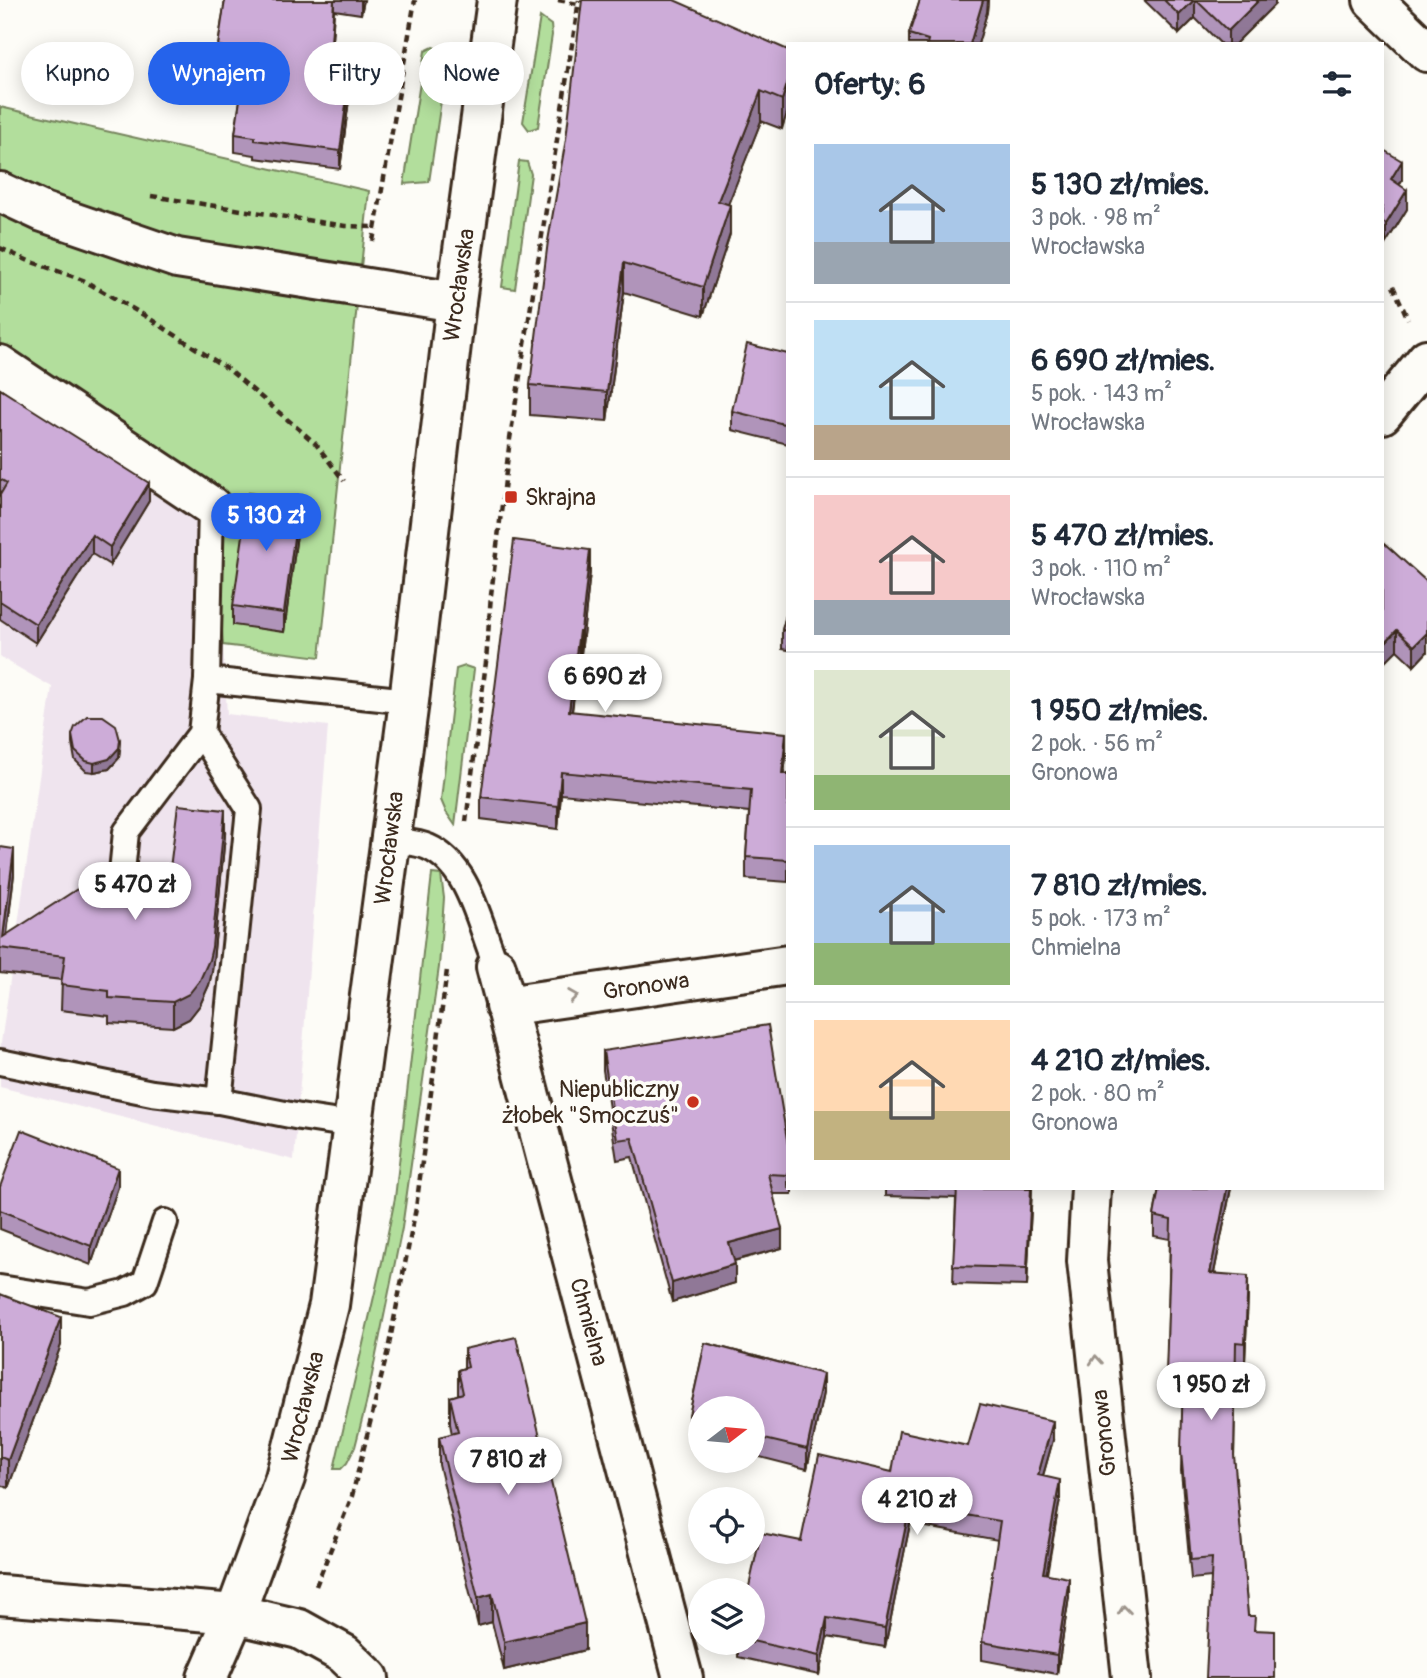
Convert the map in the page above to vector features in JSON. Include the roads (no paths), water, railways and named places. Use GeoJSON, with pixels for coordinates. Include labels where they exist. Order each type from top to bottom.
{"type":"FeatureCollection","features":[{"type":"Feature","properties":{"kind":"street","name":"Wrocławska"},"geometry":{"type":"LineString","coordinates":[[207,1678],[235,1614],[285,1478],[329,1305],[409,701],[456,302],[497,0]]}},
{"type":"Feature","properties":{"kind":"street"},"geometry":{"type":"LineString","coordinates":[[1373,0],[1427,52]]}},
{"type":"Feature","properties":{"kind":"street"},"geometry":{"type":"LineString","coordinates":[[0,192],[43,212],[177,258],[456,302]]}},
{"type":"Feature","properties":{"kind":"street"},"geometry":{"type":"LineString","coordinates":[[1384,410],[1419,343]]}},
{"type":"Feature","properties":{"kind":"street"},"geometry":{"type":"LineString","coordinates":[[0,365],[211,506]]}},
{"type":"Feature","properties":{"kind":"street","name":"Chmielna"},"geometry":{"type":"LineString","coordinates":[[494,960],[683,1678]]}},
{"type":"Feature","properties":{"kind":"street","name":"Gronowa"},"geometry":{"type":"LineString","coordinates":[[505,1006],[786,965]]}},
{"type":"Feature","properties":{"kind":"street","name":"Gronowa"},"geometry":{"type":"LineString","coordinates":[[1091,1190],[1087,1261],[1132,1678]]}},
{"type":"Feature","properties":{"kind":"street"},"geometry":{"type":"LineString","coordinates":[[0,1595],[235,1614],[299,1629],[344,1654],[369,1678]]}},
{"type":"Feature","properties":{"kind":"lane"},"geometry":{"type":"LineString","coordinates":[[118,912],[127,832],[201,733],[207,680],[211,506]]}},
{"type":"Feature","properties":{"kind":"lane"},"geometry":{"type":"LineString","coordinates":[[207,680],[409,701]]}},
{"type":"Feature","properties":{"kind":"lane"},"geometry":{"type":"LineString","coordinates":[[201,733],[249,809],[219,1101]]}},
{"type":"Feature","properties":{"kind":"lane","name":"Chmielna"},"geometry":{"type":"LineString","coordinates":[[390,840],[427,846],[452,865],[469,895],[494,960]]}},
{"type":"Feature","properties":{"kind":"lane"},"geometry":{"type":"LineString","coordinates":[[0,1062],[152,1093],[219,1101],[353,1125]]}},
{"type":"Feature","properties":{"kind":"lane"},"geometry":{"type":"LineString","coordinates":[[0,1288],[89,1302],[125,1293],[145,1282],[165,1222]]}},
{"type":"Feature","properties":{"kind":"place","name":"Skrajna"},"geometry":{"type":"Point","coordinates":[511,497]}},
{"type":"Feature","properties":{"kind":"place","name":"Niepubliczny żłobek \"Smoczuś\""},"geometry":{"type":"Point","coordinates":[693,1102]}}]}
